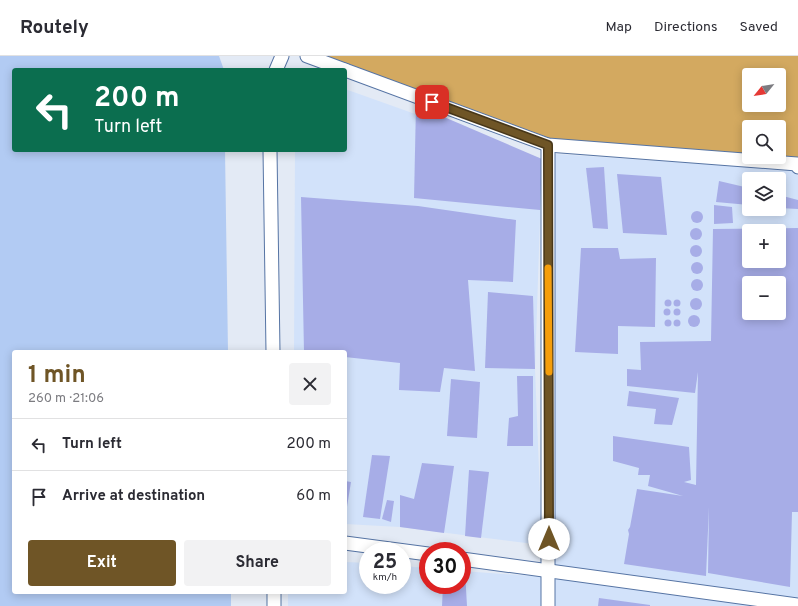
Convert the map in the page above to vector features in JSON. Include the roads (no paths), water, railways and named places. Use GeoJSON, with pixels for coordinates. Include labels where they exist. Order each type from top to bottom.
{"type":"FeatureCollection","features":[{"type":"Feature","properties":{"kind":"street"},"geometry":{"type":"LineString","coordinates":[[277,68],[282,56]]}},
{"type":"Feature","properties":{"kind":"street"},"geometry":{"type":"LineString","coordinates":[[306,56],[339,68]]}},
{"type":"Feature","properties":{"kind":"street"},"geometry":{"type":"LineString","coordinates":[[347,71],[548,145],[797,164],[798,167]]}},
{"type":"Feature","properties":{"kind":"street"},"geometry":{"type":"LineString","coordinates":[[548,145],[550,571],[548,606]]}},
{"type":"Feature","properties":{"kind":"street"},"geometry":{"type":"LineString","coordinates":[[270,152],[273,350]]}},
{"type":"Feature","properties":{"kind":"street"},"geometry":{"type":"LineString","coordinates":[[347,543],[419,553]]}},
{"type":"Feature","properties":{"kind":"street"},"geometry":{"type":"LineString","coordinates":[[471,560],[798,605]]}},
{"type":"Feature","properties":{"kind":"street"},"geometry":{"type":"LineString","coordinates":[[274,594],[274,606]]}},
{"type":"Feature","properties":{"kind":"water"},"geometry":{"type":"Polygon","coordinates":[[[0,56],[219,56],[223,68],[12,68],[12,152],[225,152],[228,350],[12,350],[12,594],[231,594],[231,606],[0,606],[0,56]]]}}]}
